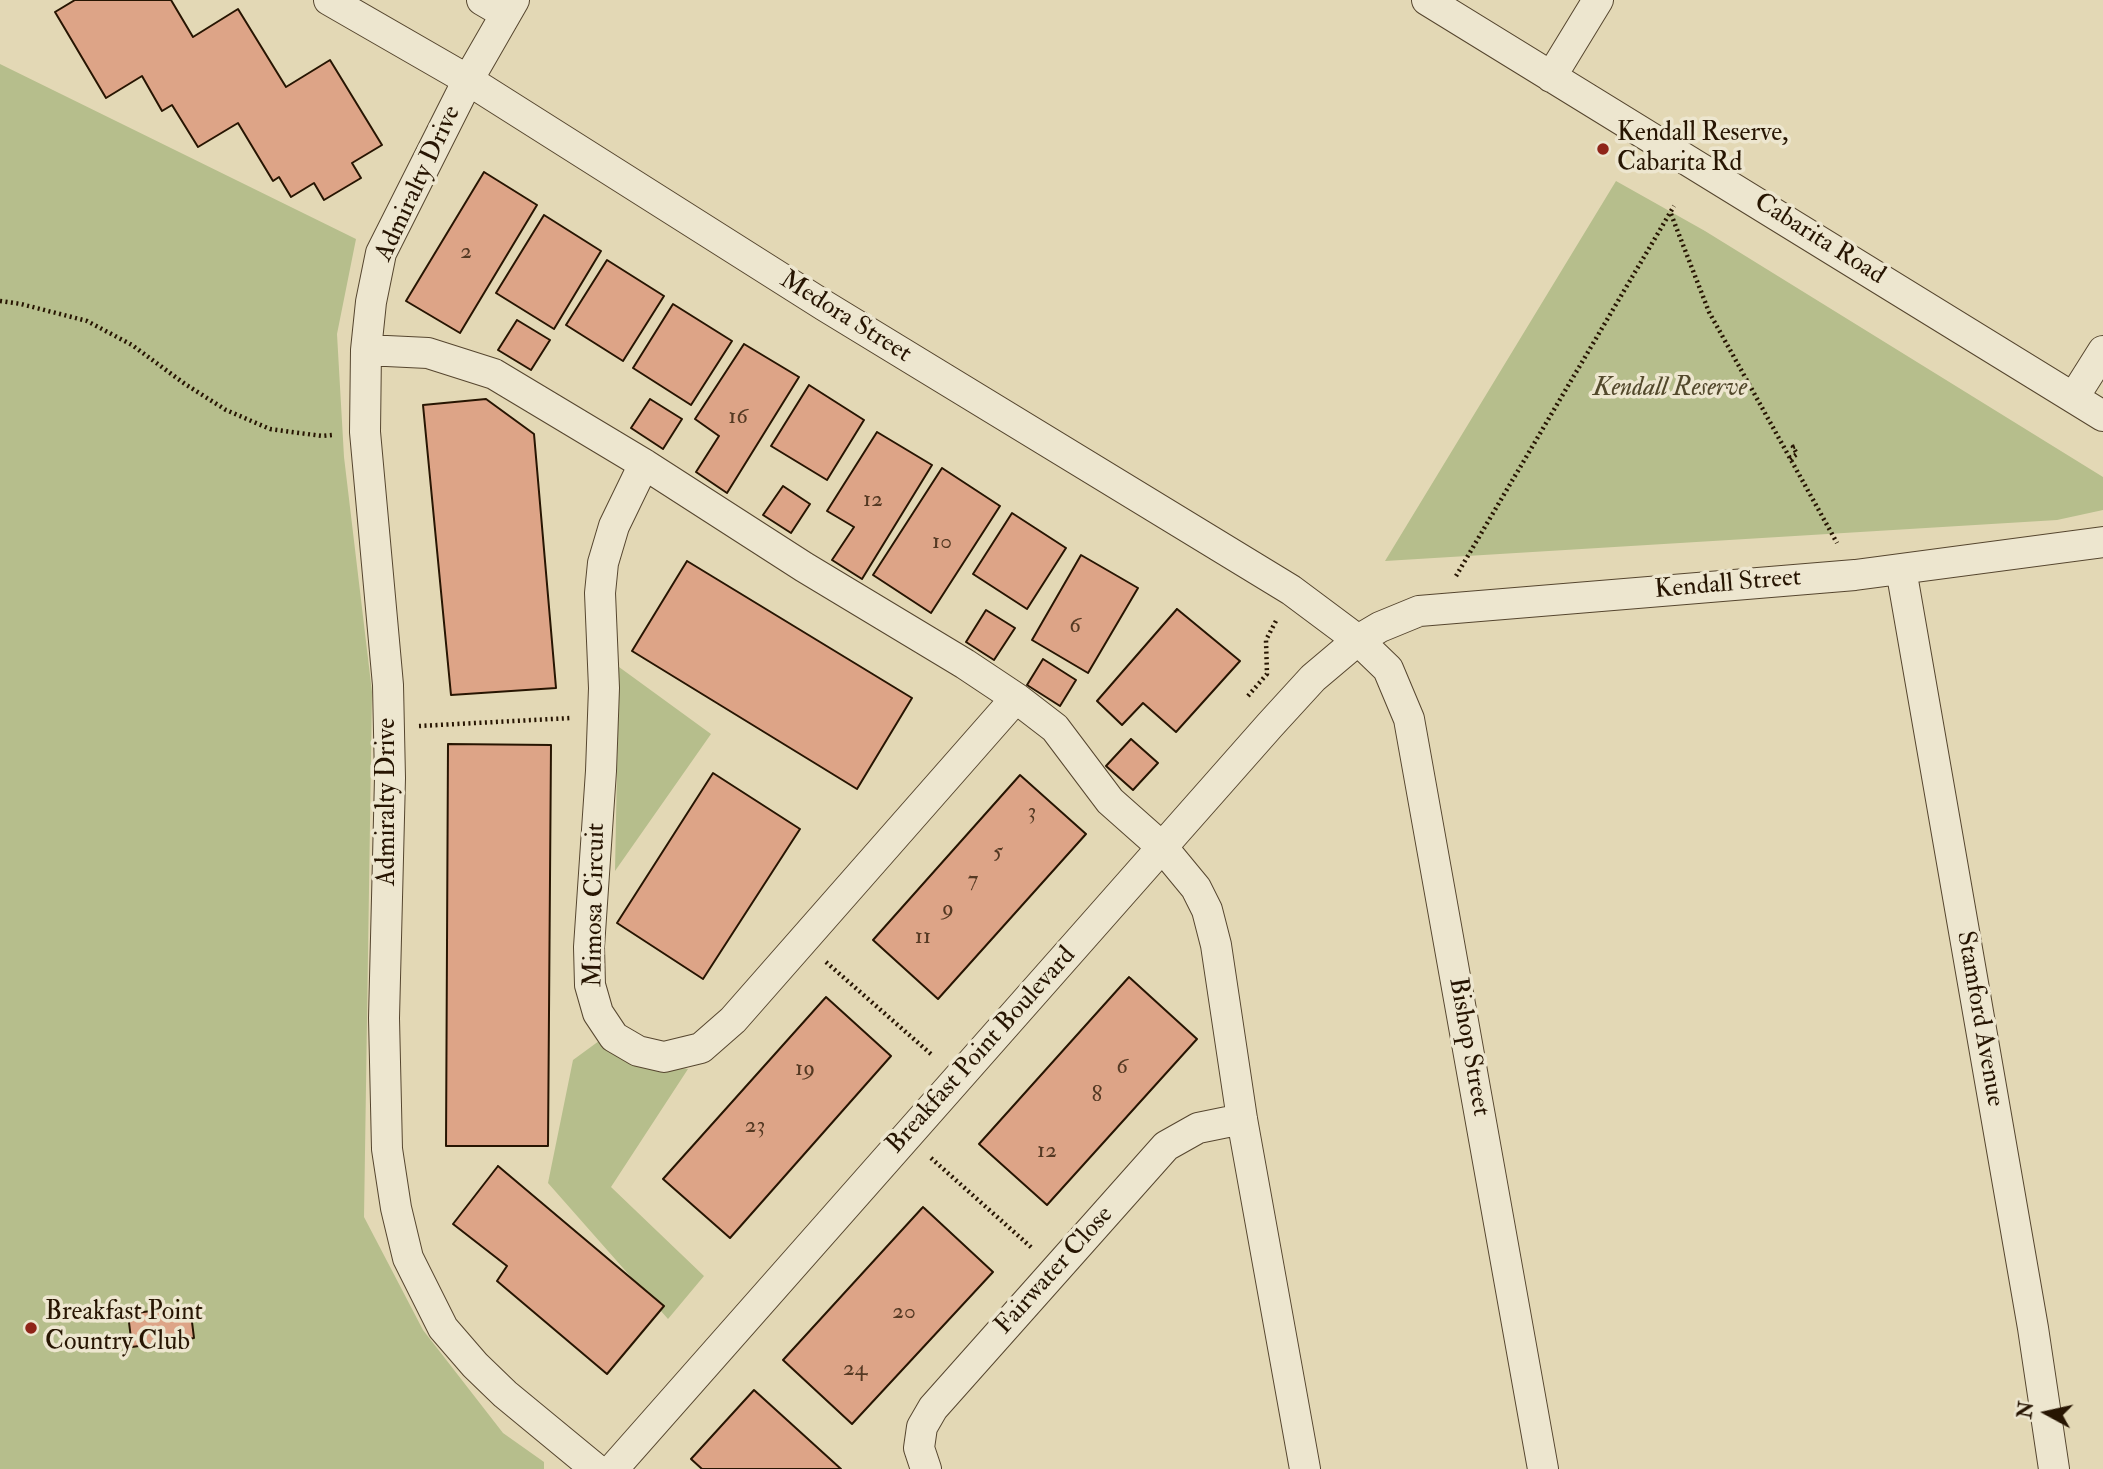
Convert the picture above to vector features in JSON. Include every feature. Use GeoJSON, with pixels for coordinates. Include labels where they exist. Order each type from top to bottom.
{"type":"FeatureCollection","features":[{"type":"Feature","properties":{"kind":"street","name":"Medora Street"},"geometry":{"type":"LineString","coordinates":[[329,0],[468,80],[825,306],[1291,590],[1358,640]]}},
{"type":"Feature","properties":{"kind":"street","name":"Cabarita Road"},"geometry":{"type":"LineString","coordinates":[[1427,0],[2103,416]]}},
{"type":"Feature","properties":{"kind":"street"},"geometry":{"type":"LineString","coordinates":[[1551,77],[1598,0]]}},
{"type":"Feature","properties":{"kind":"street","name":"Admiralty Drive"},"geometry":{"type":"LineString","coordinates":[[501,5],[468,80],[381,253],[371,302],[366,350],[366,432],[387,671],[389,728],[384,1018],[387,1149],[396,1208],[408,1258],[443,1328],[505,1394],[596,1469]]}},
{"type":"Feature","properties":{"kind":"street"},"geometry":{"type":"LineString","coordinates":[[366,350],[428,354],[494,373],[644,464],[1016,698],[1055,728],[1110,801],[1163,848],[1196,888],[1207,910],[1216,945],[1242,1119],[1305,1469]]}},
{"type":"Feature","properties":{"kind":"street"},"geometry":{"type":"LineString","coordinates":[[2074,397],[2103,351]]}},
{"type":"Feature","properties":{"kind":"street","name":"Mimosa Circuit"},"geometry":{"type":"LineString","coordinates":[[644,464],[614,526],[603,563],[600,593],[603,716],[589,947],[590,985],[598,1013],[614,1037],[638,1051],[664,1056],[701,1048],[733,1020],[1016,698]]}},
{"type":"Feature","properties":{"kind":"street","name":"Kendall Street"},"geometry":{"type":"LineString","coordinates":[[1358,640],[1380,627],[1419,611],[1855,575],[2103,542]]}},
{"type":"Feature","properties":{"kind":"street","name":"Stamford Avenue"},"geometry":{"type":"LineString","coordinates":[[1901,569],[2031,1314],[2054,1469]]}},
{"type":"Feature","properties":{"kind":"street","name":"Breakfast Point Boulevard"},"geometry":{"type":"LineString","coordinates":[[613,1469],[1313,678],[1358,640]]}},
{"type":"Feature","properties":{"kind":"street","name":"Bishop Street"},"geometry":{"type":"LineString","coordinates":[[1358,640],[1388,669],[1409,719],[1543,1469]]}},
{"type":"Feature","properties":{"kind":"street","name":"Fairwater Close"},"geometry":{"type":"LineString","coordinates":[[926,1469],[919,1448],[922,1427],[933,1408],[1166,1146],[1198,1128],[1242,1119]]}},
{"type":"Feature","properties":{"kind":"path"},"geometry":{"type":"LineString","coordinates":[[1437,610],[1674,206]]}},
{"type":"Feature","properties":{"kind":"path"},"geometry":{"type":"LineString","coordinates":[[1671,214],[1709,312],[1855,575]]}},
{"type":"Feature","properties":{"kind":"path"},"geometry":{"type":"LineString","coordinates":[[0,301],[87,321],[132,345],[226,410],[270,429],[322,436],[366,432]]}},
{"type":"Feature","properties":{"kind":"path"},"geometry":{"type":"LineString","coordinates":[[1790,459],[1797,454],[1793,447],[1796,446]]}},
{"type":"Feature","properties":{"kind":"path"},"geometry":{"type":"LineString","coordinates":[[1241,704],[1267,674],[1266,640],[1291,590]]}},
{"type":"Feature","properties":{"kind":"path"},"geometry":{"type":"LineString","coordinates":[[389,728],[603,716]]}},
{"type":"Feature","properties":{"kind":"path"},"geometry":{"type":"LineString","coordinates":[[802,940],[932,1055]]}},
{"type":"Feature","properties":{"kind":"path"},"geometry":{"type":"LineString","coordinates":[[923,1065],[941,1045]]}},
{"type":"Feature","properties":{"kind":"path"},"geometry":{"type":"LineString","coordinates":[[907,1136],[1038,1254]]}},
{"type":"Feature","properties":{"kind":"green space"},"geometry":{"type":"Polygon","coordinates":[[[0,64],[356,239],[337,334],[344,457],[372,692],[364,1217],[423,1330],[503,1433],[544,1462],[544,1469],[0,1469],[0,64]]]}},
{"type":"Feature","properties":{"kind":"green space","name":"Kendall Reserve"},"geometry":{"type":"Polygon","coordinates":[[[1616,181],[1705,231],[2103,477],[2103,510],[2057,520],[1385,561],[1616,181]]]}},
{"type":"Feature","properties":{"kind":"green space"},"geometry":{"type":"Polygon","coordinates":[[[619,667],[711,734],[615,871],[619,667]]]}},
{"type":"Feature","properties":{"kind":"green space"},"geometry":{"type":"Polygon","coordinates":[[[599,1041],[632,1059],[688,1069],[611,1187],[704,1276],[668,1319],[548,1183],[573,1060],[599,1041]]]}},
{"type":"Feature","properties":{"kind":"building"},"geometry":{"type":"Polygon","coordinates":[[[75,0],[171,0],[193,37],[238,9],[286,87],[330,60],[382,145],[352,163],[361,178],[324,200],[314,183],[291,197],[279,177],[273,181],[238,123],[198,147],[172,105],[162,111],[142,76],[106,98],[55,12],[75,0]]]}},
{"type":"Feature","properties":{"kind":"building"},"geometry":{"type":"Polygon","coordinates":[[[484,172],[537,205],[460,333],[406,301],[484,172]]]}},
{"type":"Feature","properties":{"kind":"building"},"geometry":{"type":"Polygon","coordinates":[[[544,215],[601,251],[554,329],[496,293],[544,215]]]}},
{"type":"Feature","properties":{"kind":"building"},"geometry":{"type":"Polygon","coordinates":[[[607,260],[664,296],[623,361],[566,325],[607,260]]]}},
{"type":"Feature","properties":{"kind":"building"},"geometry":{"type":"Polygon","coordinates":[[[673,304],[732,341],[691,405],[633,368],[673,304]]]}},
{"type":"Feature","properties":{"kind":"building"},"geometry":{"type":"Polygon","coordinates":[[[517,320],[550,340],[531,370],[498,350],[517,320]]]}},
{"type":"Feature","properties":{"kind":"building"},"geometry":{"type":"Polygon","coordinates":[[[744,344],[799,377],[727,493],[696,472],[719,436],[695,419],[744,344]]]}},
{"type":"Feature","properties":{"kind":"building"},"geometry":{"type":"Polygon","coordinates":[[[809,385],[864,420],[827,480],[771,446],[809,385]]]}},
{"type":"Feature","properties":{"kind":"building"},"geometry":{"type":"Polygon","coordinates":[[[486,399],[534,434],[556,688],[451,695],[423,405],[486,399]]]}},
{"type":"Feature","properties":{"kind":"building"},"geometry":{"type":"Polygon","coordinates":[[[650,399],[682,419],[663,449],[631,428],[650,399]]]}},
{"type":"Feature","properties":{"kind":"building"},"geometry":{"type":"Polygon","coordinates":[[[877,432],[932,465],[862,579],[832,560],[854,527],[827,511],[877,432]]]}},
{"type":"Feature","properties":{"kind":"building"},"geometry":{"type":"Polygon","coordinates":[[[942,468],[1000,506],[931,613],[873,575],[942,468]]]}},
{"type":"Feature","properties":{"kind":"building"},"geometry":{"type":"Polygon","coordinates":[[[783,486],[810,504],[791,533],[763,515],[783,486]]]}},
{"type":"Feature","properties":{"kind":"building"},"geometry":{"type":"Polygon","coordinates":[[[1012,513],[1066,548],[1027,609],[973,574],[1012,513]]]}},
{"type":"Feature","properties":{"kind":"building"},"geometry":{"type":"Polygon","coordinates":[[[1081,555],[1138,588],[1088,673],[1032,640],[1081,555]]]}},
{"type":"Feature","properties":{"kind":"building"},"geometry":{"type":"Polygon","coordinates":[[[687,561],[912,698],[857,789],[632,651],[687,561]]]}},
{"type":"Feature","properties":{"kind":"building"},"geometry":{"type":"Polygon","coordinates":[[[1177,609],[1240,661],[1176,732],[1143,703],[1122,725],[1097,701],[1177,609]]]}},
{"type":"Feature","properties":{"kind":"building"},"geometry":{"type":"Polygon","coordinates":[[[986,610],[1015,628],[994,660],[966,642],[986,610]]]}},
{"type":"Feature","properties":{"kind":"building"},"geometry":{"type":"Polygon","coordinates":[[[1043,659],[1076,680],[1060,706],[1027,685],[1043,659]]]}},
{"type":"Feature","properties":{"kind":"building"},"geometry":{"type":"Polygon","coordinates":[[[1131,739],[1158,763],[1133,790],[1106,766],[1131,739]]]}},
{"type":"Feature","properties":{"kind":"building"},"geometry":{"type":"Polygon","coordinates":[[[448,744],[551,745],[548,1146],[446,1146],[448,744]]]}},
{"type":"Feature","properties":{"kind":"building"},"geometry":{"type":"Polygon","coordinates":[[[713,773],[800,829],[703,979],[617,923],[713,773]]]}},
{"type":"Feature","properties":{"kind":"building"},"geometry":{"type":"Polygon","coordinates":[[[1020,775],[1086,834],[938,999],[873,940],[1020,775]]]}},
{"type":"Feature","properties":{"kind":"building"},"geometry":{"type":"Polygon","coordinates":[[[1129,977],[1197,1039],[1047,1205],[979,1144],[1129,977]]]}},
{"type":"Feature","properties":{"kind":"building"},"geometry":{"type":"Polygon","coordinates":[[[826,997],[891,1056],[730,1238],[663,1179],[826,997]]]}},
{"type":"Feature","properties":{"kind":"building"},"geometry":{"type":"Polygon","coordinates":[[[498,1166],[664,1306],[607,1374],[497,1281],[507,1266],[453,1224],[498,1166]]]}},
{"type":"Feature","properties":{"kind":"building"},"geometry":{"type":"Polygon","coordinates":[[[923,1207],[993,1272],[852,1424],[783,1360],[923,1207]]]}},
{"type":"Feature","properties":{"kind":"building"},"geometry":{"type":"Polygon","coordinates":[[[190,1306],[194,1338],[132,1347],[128,1314],[190,1306]]]}},
{"type":"Feature","properties":{"kind":"building"},"geometry":{"type":"Polygon","coordinates":[[[754,1390],[841,1469],[702,1469],[691,1459],[754,1390]]]}},
{"type":"Feature","properties":{"kind":"place","name":"Kendall Reserve, Cabarita Rd"},"geometry":{"type":"Point","coordinates":[1603,149]}},
{"type":"Feature","properties":{"kind":"place","name":"Breakfast Point Country Club"},"geometry":{"type":"Point","coordinates":[31,1328]}}]}
